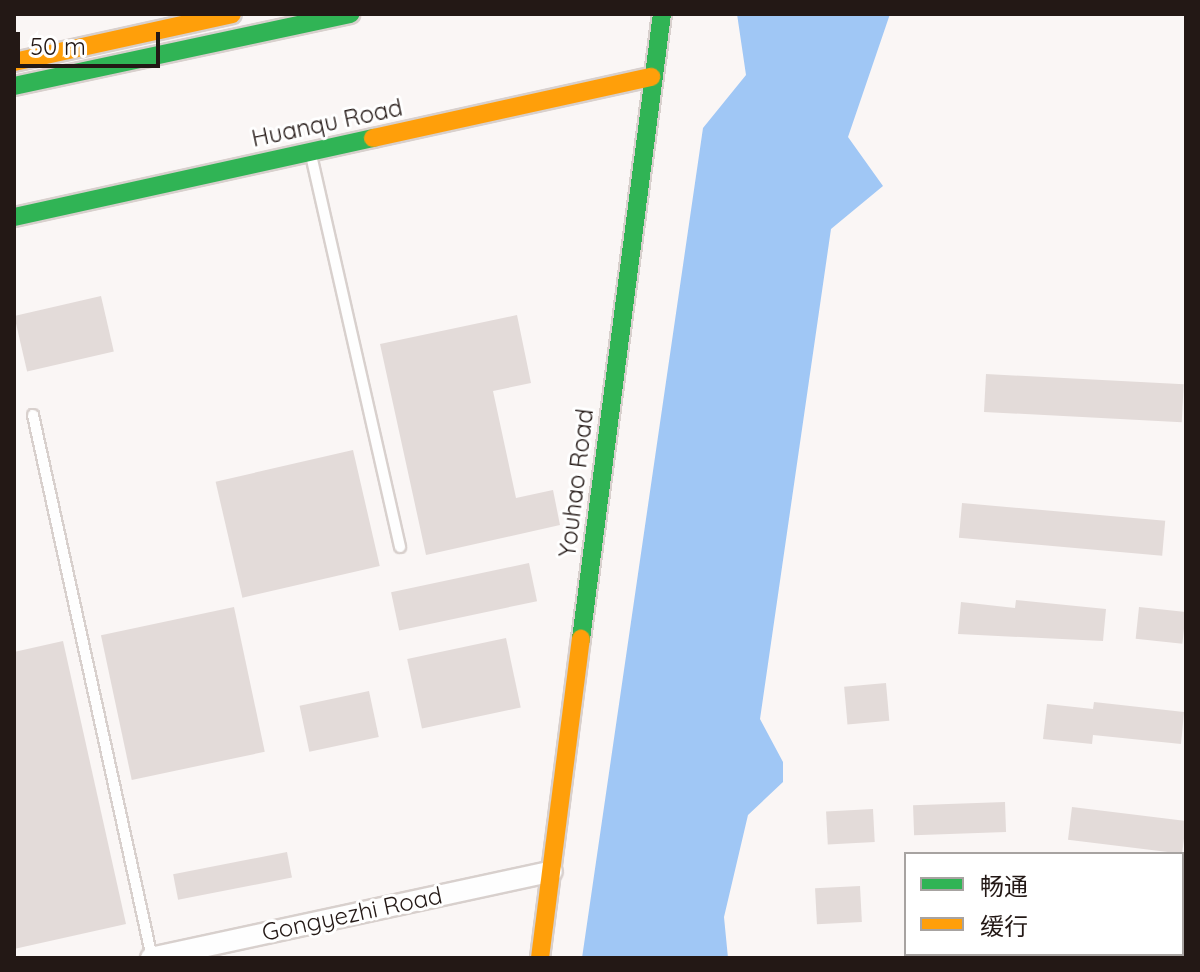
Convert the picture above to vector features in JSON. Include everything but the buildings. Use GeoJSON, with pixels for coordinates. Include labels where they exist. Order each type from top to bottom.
{"type":"FeatureCollection","features":[{"type":"Feature","properties":{"kind":"street"},"geometry":{"type":"LineString","coordinates":[[14,62],[232,14]]}},
{"type":"Feature","properties":{"kind":"street"},"geometry":{"type":"LineString","coordinates":[[14,86],[350,14]]}},
{"type":"Feature","properties":{"kind":"street","name":"Youhao Road"},"geometry":{"type":"LineString","coordinates":[[540,958],[651,77],[662,14]]}},
{"type":"Feature","properties":{"kind":"street","name":"Huanqu Road"},"geometry":{"type":"LineString","coordinates":[[14,217],[651,77]]}},
{"type":"Feature","properties":{"kind":"street","name":"Gongyezhi Road"},"geometry":{"type":"LineString","coordinates":[[152,958],[552,871]]}},
{"type":"Feature","properties":{"kind":"lane"},"geometry":{"type":"LineString","coordinates":[[310,152],[400,547]]}},
{"type":"Feature","properties":{"kind":"lane"},"geometry":{"type":"LineString","coordinates":[[33,415],[152,958]]}},
{"type":"Feature","properties":{"kind":"water"},"geometry":{"type":"Polygon","coordinates":[[[737,14],[890,14],[848,137],[883,186],[831,229],[760,719],[783,762],[783,782],[748,815],[724,917],[728,958],[582,958],[703,128],[746,75],[737,14]]]}},
{"type":"Feature","properties":{"kind":"traffic: fast"},"geometry":{"type":"LineString","coordinates":[[14,86],[350,14]]}},
{"type":"Feature","properties":{"kind":"traffic: fast"},"geometry":{"type":"LineString","coordinates":[[581,639],[662,14]]}},
{"type":"Feature","properties":{"kind":"traffic: fast"},"geometry":{"type":"LineString","coordinates":[[14,217],[373,138]]}},
{"type":"Feature","properties":{"kind":"traffic: slow"},"geometry":{"type":"LineString","coordinates":[[14,62],[232,14]]}},
{"type":"Feature","properties":{"kind":"traffic: slow"},"geometry":{"type":"LineString","coordinates":[[373,138],[651,77]]}},
{"type":"Feature","properties":{"kind":"traffic: slow"},"geometry":{"type":"LineString","coordinates":[[540,958],[581,639]]}}]}
